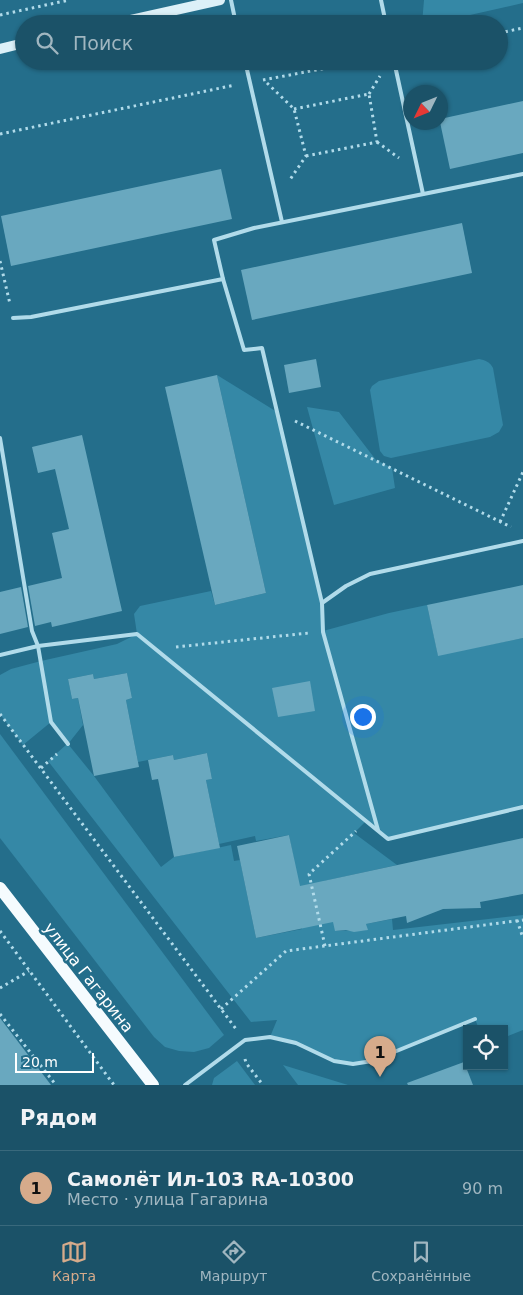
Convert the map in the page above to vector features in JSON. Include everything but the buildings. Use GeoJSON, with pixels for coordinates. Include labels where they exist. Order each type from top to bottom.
{"type":"FeatureCollection","features":[{"type":"Feature","properties":{"kind":"main road"},"geometry":{"type":"LineString","coordinates":[[153,15],[220,0]]}},
{"type":"Feature","properties":{"kind":"main road"},"geometry":{"type":"LineString","coordinates":[[0,49],[15,46]]}},
{"type":"Feature","properties":{"kind":"main road","name":"улица Гагарина"},"geometry":{"type":"LineString","coordinates":[[0,888],[153,1085]]}},
{"type":"Feature","properties":{"kind":"lane"},"geometry":{"type":"LineString","coordinates":[[231,0],[234,15]]}},
{"type":"Feature","properties":{"kind":"lane"},"geometry":{"type":"LineString","coordinates":[[380,0],[384,15]]}},
{"type":"Feature","properties":{"kind":"lane"},"geometry":{"type":"LineString","coordinates":[[247,70],[282,222]]}},
{"type":"Feature","properties":{"kind":"lane"},"geometry":{"type":"LineString","coordinates":[[396,70],[423,194]]}},
{"type":"Feature","properties":{"kind":"lane"},"geometry":{"type":"LineString","coordinates":[[378,830],[323,632],[322,603],[262,348],[244,350],[223,279],[214,240],[282,222],[523,174]]}},
{"type":"Feature","properties":{"kind":"lane"},"geometry":{"type":"LineString","coordinates":[[13,318],[31,317],[223,279]]}},
{"type":"Feature","properties":{"kind":"lane"},"geometry":{"type":"LineString","coordinates":[[0,438],[32,631],[38,646],[51,722],[68,744]]}},
{"type":"Feature","properties":{"kind":"lane"},"geometry":{"type":"LineString","coordinates":[[322,603],[346,586],[370,574],[523,541]]}},
{"type":"Feature","properties":{"kind":"lane"},"geometry":{"type":"LineString","coordinates":[[0,655],[38,646],[138,634],[388,839],[523,807]]}},
{"type":"Feature","properties":{"kind":"lane"},"geometry":{"type":"LineString","coordinates":[[185,1085],[245,1040],[270,1037],[296,1043],[334,1061],[353,1064],[372,1061],[475,1019]]}},
{"type":"Feature","properties":{"kind":"path"},"geometry":{"type":"LineString","coordinates":[[0,15],[69,0]]}},
{"type":"Feature","properties":{"kind":"path"},"geometry":{"type":"LineString","coordinates":[[508,31],[523,28]]}},
{"type":"Feature","properties":{"kind":"path"},"geometry":{"type":"LineString","coordinates":[[0,134],[316,70]]}},
{"type":"Feature","properties":{"kind":"path"},"geometry":{"type":"LineString","coordinates":[[276,200],[306,156],[377,142],[369,94],[384,70]]}},
{"type":"Feature","properties":{"kind":"path"},"geometry":{"type":"LineString","coordinates":[[263,80],[294,109],[306,156]]}},
{"type":"Feature","properties":{"kind":"path"},"geometry":{"type":"LineString","coordinates":[[294,109],[369,94]]}},
{"type":"Feature","properties":{"kind":"path"},"geometry":{"type":"LineString","coordinates":[[0,261],[13,318]]}},
{"type":"Feature","properties":{"kind":"path"},"geometry":{"type":"LineString","coordinates":[[278,412],[515,529]]}},
{"type":"Feature","properties":{"kind":"path"},"geometry":{"type":"LineString","coordinates":[[500,522],[523,472]]}},
{"type":"Feature","properties":{"kind":"path"},"geometry":{"type":"LineString","coordinates":[[156,649],[323,632]]}},
{"type":"Feature","properties":{"kind":"path"},"geometry":{"type":"LineString","coordinates":[[0,714],[238,1031],[246,1064],[263,1085]]}},
{"type":"Feature","properties":{"kind":"path"},"geometry":{"type":"LineString","coordinates":[[41,768],[68,744]]}},
{"type":"Feature","properties":{"kind":"path"},"geometry":{"type":"LineString","coordinates":[[325,946],[309,874],[366,821]]}},
{"type":"Feature","properties":{"kind":"path"},"geometry":{"type":"LineString","coordinates":[[517,920],[523,938]]}},
{"type":"Feature","properties":{"kind":"path"},"geometry":{"type":"LineString","coordinates":[[221,1009],[286,951],[523,920]]}},
{"type":"Feature","properties":{"kind":"path"},"geometry":{"type":"LineString","coordinates":[[0,931],[114,1085]]}},
{"type":"Feature","properties":{"kind":"path"},"geometry":{"type":"LineString","coordinates":[[0,988],[30,970]]}},
{"type":"Feature","properties":{"kind":"path"},"geometry":{"type":"LineString","coordinates":[[0,1014],[56,1085]]}},
{"type":"Feature","properties":{"kind":"shaded area"},"geometry":{"type":"Polygon","coordinates":[[[424,0],[523,0],[523,3],[470,15],[423,15],[424,0]]]}},
{"type":"Feature","properties":{"kind":"shaded area"},"geometry":{"type":"Polygon","coordinates":[[[479,359],[487,362],[493,368],[503,425],[499,432],[490,437],[391,458],[384,456],[380,451],[370,390],[372,386],[379,381],[479,359]]]}},
{"type":"Feature","properties":{"kind":"shaded area"},"geometry":{"type":"Polygon","coordinates":[[[217,375],[277,412],[322,603],[323,631],[427,605],[438,655],[523,638],[523,807],[388,839],[366,821],[354,833],[397,865],[324,881],[336,931],[367,930],[366,924],[392,919],[393,930],[523,915],[523,1030],[508,1036],[508,1025],[477,1025],[475,1019],[372,1061],[353,1064],[334,1061],[296,1043],[270,1037],[277,1020],[251,1022],[48,761],[67,744],[51,722],[23,745],[0,714],[0,675],[11,669],[117,644],[137,634],[134,614],[140,606],[211,591],[215,605],[266,593],[217,375]],[[127,673],[94,679],[93,674],[68,679],[72,699],[78,698],[83,725],[68,744],[161,867],[174,857],[231,845],[234,861],[240,860],[256,938],[302,929],[287,862],[294,860],[289,835],[256,841],[255,836],[219,844],[206,780],[212,779],[207,753],[174,760],[173,755],[138,762],[126,700],[132,698],[127,673]]]}},
{"type":"Feature","properties":{"kind":"shaded area"},"geometry":{"type":"Polygon","coordinates":[[[307,407],[339,412],[376,460],[392,468],[395,488],[334,505],[307,407]]]}},
{"type":"Feature","properties":{"kind":"shaded area"},"geometry":{"type":"Polygon","coordinates":[[[0,734],[224,1035],[209,1048],[194,1052],[179,1051],[165,1047],[154,1037],[0,838],[0,734]]]}},
{"type":"Feature","properties":{"kind":"shaded area"},"geometry":{"type":"Polygon","coordinates":[[[237,1061],[255,1085],[212,1085],[214,1078],[237,1061]]]}},
{"type":"Feature","properties":{"kind":"shaded area"},"geometry":{"type":"Polygon","coordinates":[[[283,1065],[348,1085],[298,1085],[283,1065]]]}},
{"type":"Feature","properties":{"kind":"place","name":"Самолёт Ил-103 RA-10300"},"geometry":{"type":"Point","coordinates":[380,1077]}}]}
